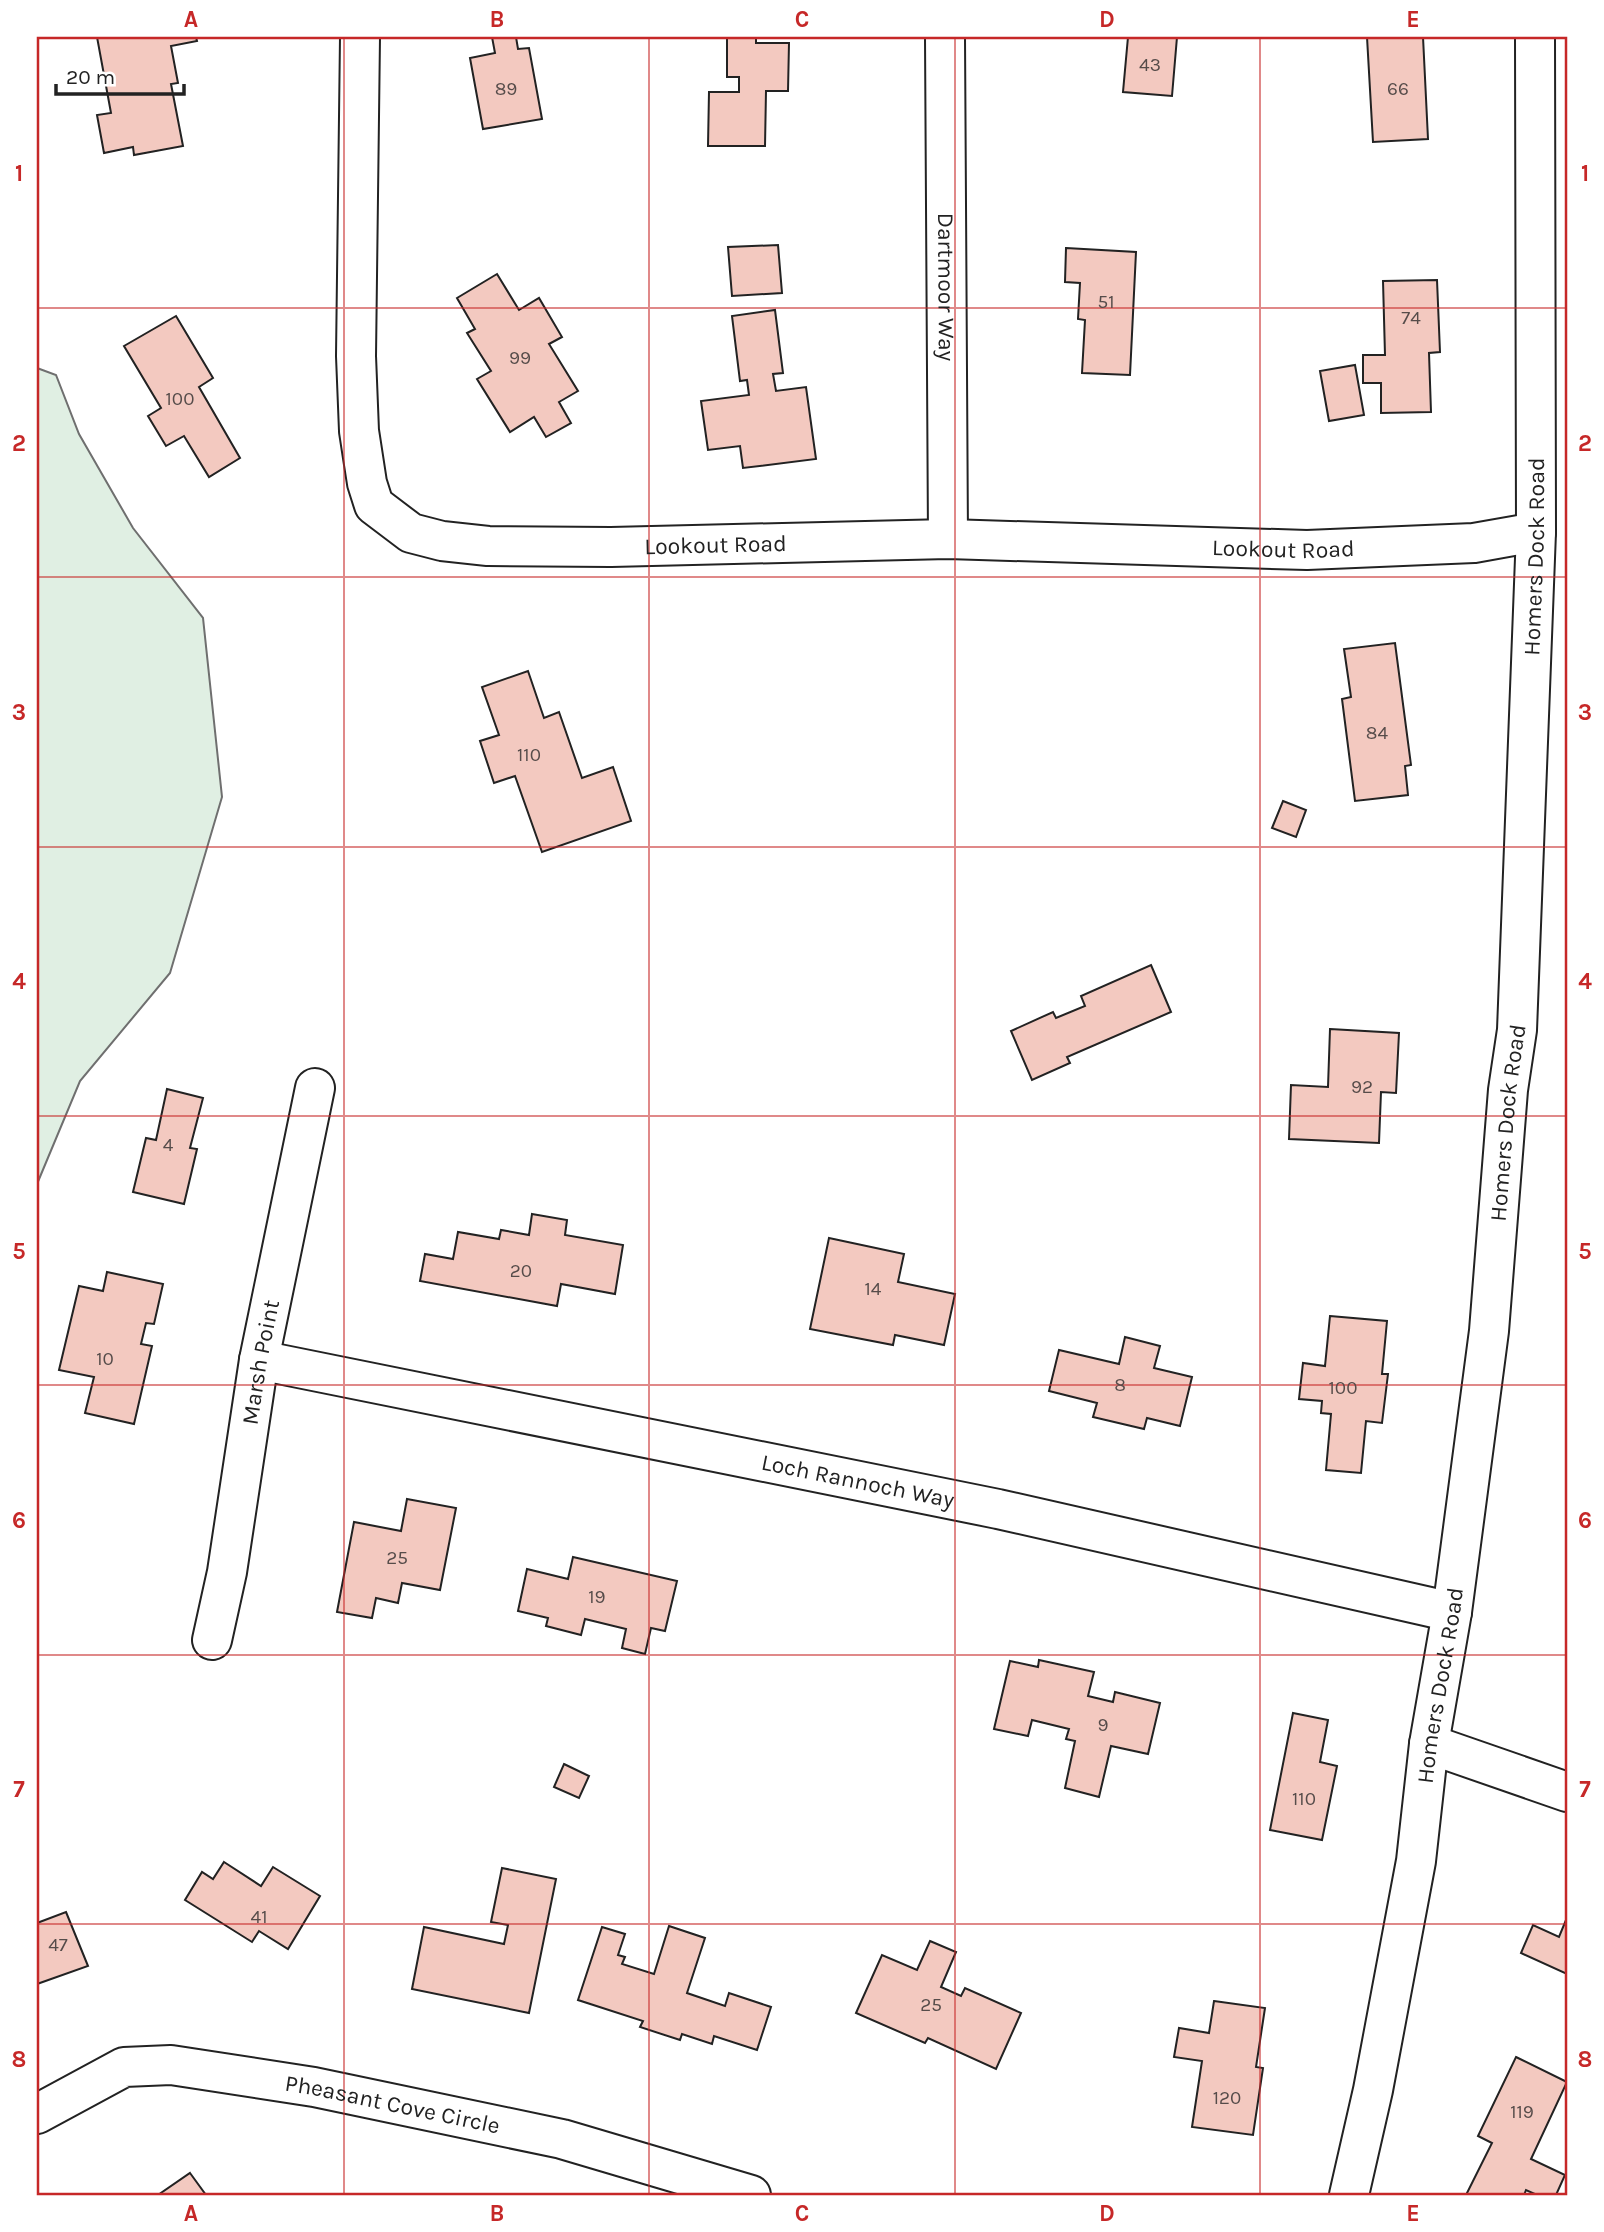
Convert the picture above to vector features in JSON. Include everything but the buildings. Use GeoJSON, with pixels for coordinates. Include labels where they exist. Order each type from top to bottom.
{"type":"FeatureCollection","features":[{"type":"Feature","properties":{"kind":"street","name":"Lookout Road"},"geometry":{"type":"LineString","coordinates":[[360,37],[356,356],[359,431],[367,482],[374,505],[411,533],[442,541],[488,546],[611,547],[948,539],[1307,550],[1474,543],[1536,532]]}},
{"type":"Feature","properties":{"kind":"street","name":"Dartmoor Way"},"geometry":{"type":"LineString","coordinates":[[945,37],[948,539]]}},
{"type":"Feature","properties":{"kind":"street","name":"Homers Dock Road"},"geometry":{"type":"LineString","coordinates":[[1349,2195],[1373,2090],[1416,1861],[1429,1744],[1452,1612],[1489,1331],[1508,1090],[1517,1030],[1536,532],[1535,37]]}},
{"type":"Feature","properties":{"kind":"street","name":"Marsh Point"},"geometry":{"type":"LineString","coordinates":[[212,1640],[227,1572],[259,1360],[315,1088]]}},
{"type":"Feature","properties":{"kind":"street","name":"Loch Rannoch Way"},"geometry":{"type":"LineString","coordinates":[[259,1360],[998,1509],[1452,1612]]}},
{"type":"Feature","properties":{"kind":"street"},"geometry":{"type":"LineString","coordinates":[[1429,1744],[1567,1792]]}},
{"type":"Feature","properties":{"kind":"street","name":"Pheasant Cove Circle"},"geometry":{"type":"LineString","coordinates":[[37,2115],[124,2067],[171,2065],[314,2087],[562,2139],[751,2195]]}},
{"type":"Feature","properties":{"kind":"green space"},"geometry":{"type":"Polygon","coordinates":[[[37,368],[56,375],[79,434],[133,528],[203,618],[222,797],[170,973],[80,1081],[37,1184],[37,368]]]}}]}
